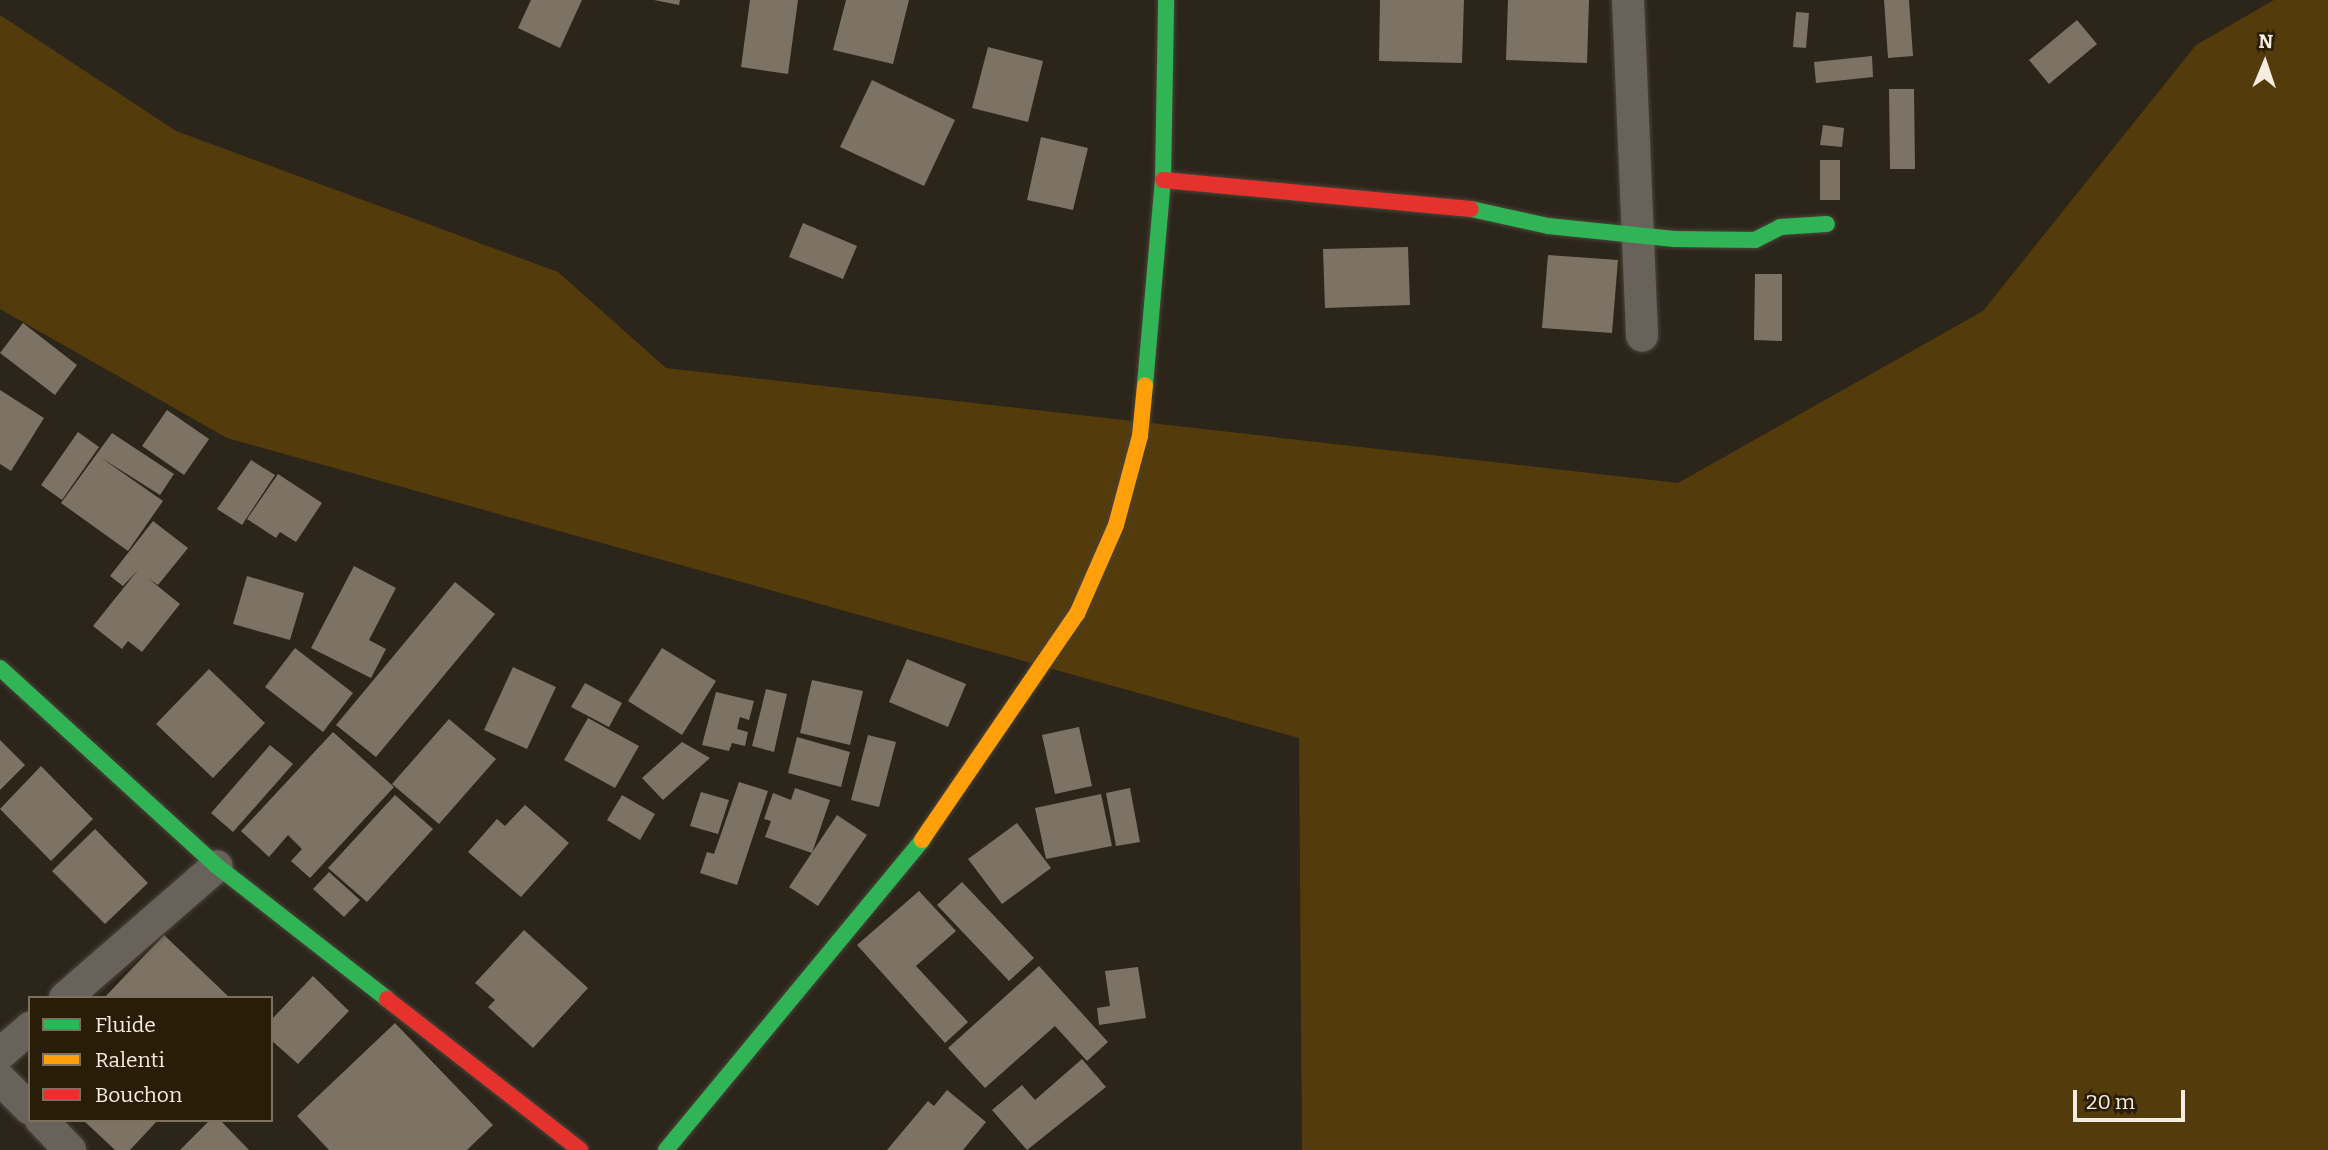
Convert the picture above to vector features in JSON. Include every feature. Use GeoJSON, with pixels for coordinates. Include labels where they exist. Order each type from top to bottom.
{"type":"FeatureCollection","features":[{"type":"Feature","properties":{"kind":"street"},"geometry":{"type":"LineString","coordinates":[[666,1150],[929,832],[1077,614],[1116,525],[1140,436],[1163,180],[1166,0]]}},
{"type":"Feature","properties":{"kind":"street"},"geometry":{"type":"LineString","coordinates":[[1628,0],[1642,336]]}},
{"type":"Feature","properties":{"kind":"street"},"geometry":{"type":"LineString","coordinates":[[1163,180],[1474,209],[1548,226],[1637,234],[1755,240],[1780,227],[1827,224]]}},
{"type":"Feature","properties":{"kind":"street"},"geometry":{"type":"LineString","coordinates":[[0,667],[217,866],[580,1150]]}},
{"type":"Feature","properties":{"kind":"street"},"geometry":{"type":"LineString","coordinates":[[67,996],[217,866]]}},
{"type":"Feature","properties":{"kind":"street"},"geometry":{"type":"LineString","coordinates":[[0,1054],[28,1030]]}},
{"type":"Feature","properties":{"kind":"street"},"geometry":{"type":"LineString","coordinates":[[0,1079],[28,1107]]}},
{"type":"Feature","properties":{"kind":"street"},"geometry":{"type":"LineString","coordinates":[[43,1122],[70,1150]]}},
{"type":"Feature","properties":{"kind":"shaded area"},"geometry":{"type":"Polygon","coordinates":[[[2274,0],[2328,0],[2328,1150],[1302,1150],[1299,738],[227,438],[0,309],[0,15],[176,131],[558,272],[666,368],[1678,483],[1983,311],[2196,45],[2274,0]]]}},
{"type":"Feature","properties":{"kind":"building"},"geometry":{"type":"Polygon","coordinates":[[[531,0],[582,0],[560,48],[518,28],[531,0]]]}},
{"type":"Feature","properties":{"kind":"building"},"geometry":{"type":"Polygon","coordinates":[[[654,0],[680,0],[679,5],[654,0]]]}},
{"type":"Feature","properties":{"kind":"building"},"geometry":{"type":"Polygon","coordinates":[[[750,0],[798,0],[788,74],[741,67],[750,0]]]}},
{"type":"Feature","properties":{"kind":"building"},"geometry":{"type":"Polygon","coordinates":[[[846,0],[909,0],[893,64],[833,50],[846,0]]]}},
{"type":"Feature","properties":{"kind":"building"},"geometry":{"type":"Polygon","coordinates":[[[1380,0],[1464,0],[1462,63],[1379,61],[1380,0]]]}},
{"type":"Feature","properties":{"kind":"building"},"geometry":{"type":"Polygon","coordinates":[[[1508,0],[1589,0],[1587,63],[1506,60],[1508,0]]]}},
{"type":"Feature","properties":{"kind":"building"},"geometry":{"type":"Polygon","coordinates":[[[1884,0],[1909,0],[1913,56],[1888,58],[1884,0]]]}},
{"type":"Feature","properties":{"kind":"building"},"geometry":{"type":"Polygon","coordinates":[[[1796,12],[1809,13],[1806,48],[1793,47],[1796,12]]]}},
{"type":"Feature","properties":{"kind":"building"},"geometry":{"type":"Polygon","coordinates":[[[2077,20],[2097,44],[2049,84],[2029,60],[2077,20]]]}},
{"type":"Feature","properties":{"kind":"building"},"geometry":{"type":"Polygon","coordinates":[[[988,47],[1043,61],[1028,122],[972,108],[988,47]]]}},
{"type":"Feature","properties":{"kind":"building"},"geometry":{"type":"Polygon","coordinates":[[[1872,56],[1873,77],[1816,83],[1814,62],[1872,56]]]}},
{"type":"Feature","properties":{"kind":"building"},"geometry":{"type":"Polygon","coordinates":[[[872,80],[955,120],[924,186],[840,147],[872,80]]]}},
{"type":"Feature","properties":{"kind":"building"},"geometry":{"type":"Polygon","coordinates":[[[1889,89],[1914,89],[1915,169],[1890,169],[1889,89]]]}},
{"type":"Feature","properties":{"kind":"building"},"geometry":{"type":"Polygon","coordinates":[[[1823,125],[1844,128],[1842,147],[1820,145],[1823,125]]]}},
{"type":"Feature","properties":{"kind":"building"},"geometry":{"type":"Polygon","coordinates":[[[1041,137],[1088,148],[1073,210],[1027,200],[1041,137]]]}},
{"type":"Feature","properties":{"kind":"building"},"geometry":{"type":"Polygon","coordinates":[[[1820,160],[1840,160],[1840,200],[1820,200],[1820,160]]]}},
{"type":"Feature","properties":{"kind":"building"},"geometry":{"type":"Polygon","coordinates":[[[803,223],[857,246],[843,279],[789,257],[803,223]]]}},
{"type":"Feature","properties":{"kind":"building"},"geometry":{"type":"Polygon","coordinates":[[[1408,247],[1410,305],[1325,308],[1323,249],[1408,247]]]}},
{"type":"Feature","properties":{"kind":"building"},"geometry":{"type":"Polygon","coordinates":[[[1548,255],[1618,260],[1612,333],[1542,328],[1548,255]]]}},
{"type":"Feature","properties":{"kind":"building"},"geometry":{"type":"Polygon","coordinates":[[[1755,274],[1782,274],[1782,341],[1754,340],[1755,274]]]}},
{"type":"Feature","properties":{"kind":"building"},"geometry":{"type":"Polygon","coordinates":[[[23,323],[77,365],[55,395],[0,353],[23,323]]]}},
{"type":"Feature","properties":{"kind":"building"},"geometry":{"type":"Polygon","coordinates":[[[0,390],[44,418],[11,471],[0,464],[0,390]]]}},
{"type":"Feature","properties":{"kind":"building"},"geometry":{"type":"Polygon","coordinates":[[[167,410],[209,439],[184,475],[142,446],[167,410]]]}},
{"type":"Feature","properties":{"kind":"building"},"geometry":{"type":"Polygon","coordinates":[[[78,432],[99,447],[62,500],[41,485],[78,432]]]}},
{"type":"Feature","properties":{"kind":"building"},"geometry":{"type":"Polygon","coordinates":[[[112,433],[174,474],[160,495],[100,457],[163,501],[128,551],[61,503],[112,433]]]}},
{"type":"Feature","properties":{"kind":"building"},"geometry":{"type":"Polygon","coordinates":[[[251,460],[275,475],[242,525],[217,509],[251,460]]]}},
{"type":"Feature","properties":{"kind":"building"},"geometry":{"type":"Polygon","coordinates":[[[278,474],[322,503],[296,542],[280,532],[276,538],[247,519],[278,474]]]}},
{"type":"Feature","properties":{"kind":"building"},"geometry":{"type":"Polygon","coordinates":[[[153,521],[188,548],[158,585],[149,579],[180,604],[142,652],[128,641],[122,649],[93,626],[138,570],[123,586],[110,576],[153,521]]]}},
{"type":"Feature","properties":{"kind":"building"},"geometry":{"type":"Polygon","coordinates":[[[354,566],[396,588],[369,640],[386,649],[371,678],[311,648],[354,566]]]}},
{"type":"Feature","properties":{"kind":"building"},"geometry":{"type":"Polygon","coordinates":[[[247,576],[304,593],[290,640],[233,624],[247,576]]]}},
{"type":"Feature","properties":{"kind":"building"},"geometry":{"type":"Polygon","coordinates":[[[455,582],[495,614],[376,757],[336,725],[455,582]]]}},
{"type":"Feature","properties":{"kind":"building"},"geometry":{"type":"Polygon","coordinates":[[[295,648],[353,693],[323,732],[265,687],[295,648]]]}},
{"type":"Feature","properties":{"kind":"building"},"geometry":{"type":"Polygon","coordinates":[[[662,648],[716,681],[682,735],[628,701],[662,648]]]}},
{"type":"Feature","properties":{"kind":"building"},"geometry":{"type":"Polygon","coordinates":[[[907,659],[966,684],[948,727],[889,702],[907,659]]]}},
{"type":"Feature","properties":{"kind":"building"},"geometry":{"type":"Polygon","coordinates":[[[513,667],[556,687],[527,749],[484,730],[513,667]]]}},
{"type":"Feature","properties":{"kind":"building"},"geometry":{"type":"Polygon","coordinates":[[[209,669],[265,723],[213,778],[156,724],[209,669]]]}},
{"type":"Feature","properties":{"kind":"building"},"geometry":{"type":"Polygon","coordinates":[[[812,680],[863,691],[850,745],[800,733],[812,680]]]}},
{"type":"Feature","properties":{"kind":"building"},"geometry":{"type":"Polygon","coordinates":[[[585,683],[622,703],[609,727],[571,707],[585,683]]]}},
{"type":"Feature","properties":{"kind":"building"},"geometry":{"type":"Polygon","coordinates":[[[766,689],[787,694],[774,752],[752,746],[766,689]]]}},
{"type":"Feature","properties":{"kind":"building"},"geometry":{"type":"Polygon","coordinates":[[[716,692],[754,701],[749,720],[740,717],[737,729],[748,732],[745,746],[732,743],[729,751],[702,745],[716,692]]]}},
{"type":"Feature","properties":{"kind":"building"},"geometry":{"type":"Polygon","coordinates":[[[588,718],[639,746],[615,788],[564,760],[588,718]]]}},
{"type":"Feature","properties":{"kind":"building"},"geometry":{"type":"Polygon","coordinates":[[[449,719],[496,759],[439,824],[392,784],[449,719]]]}},
{"type":"Feature","properties":{"kind":"building"},"geometry":{"type":"Polygon","coordinates":[[[1079,727],[1092,786],[1055,794],[1042,735],[1079,727]]]}},
{"type":"Feature","properties":{"kind":"building"},"geometry":{"type":"Polygon","coordinates":[[[333,732],[394,787],[310,878],[291,861],[302,849],[288,835],[269,857],[241,831],[333,732]]]}},
{"type":"Feature","properties":{"kind":"building"},"geometry":{"type":"Polygon","coordinates":[[[868,735],[896,742],[879,807],[851,800],[868,735]]]}},
{"type":"Feature","properties":{"kind":"building"},"geometry":{"type":"Polygon","coordinates":[[[797,737],[850,752],[841,787],[788,773],[797,737]]]}},
{"type":"Feature","properties":{"kind":"building"},"geometry":{"type":"Polygon","coordinates":[[[0,740],[25,765],[0,790],[0,740]]]}},
{"type":"Feature","properties":{"kind":"building"},"geometry":{"type":"Polygon","coordinates":[[[682,742],[710,758],[663,800],[642,778],[682,742]]]}},
{"type":"Feature","properties":{"kind":"building"},"geometry":{"type":"Polygon","coordinates":[[[270,745],[293,764],[233,832],[211,813],[270,745]]]}},
{"type":"Feature","properties":{"kind":"building"},"geometry":{"type":"Polygon","coordinates":[[[41,766],[93,819],[51,861],[0,809],[41,766]]]}},
{"type":"Feature","properties":{"kind":"building"},"geometry":{"type":"Polygon","coordinates":[[[739,782],[768,791],[737,885],[700,873],[707,852],[714,854],[739,782]]]}},
{"type":"Feature","properties":{"kind":"building"},"geometry":{"type":"Polygon","coordinates":[[[795,788],[830,800],[812,853],[765,837],[771,821],[764,819],[773,793],[791,800],[795,788]]]}},
{"type":"Feature","properties":{"kind":"building"},"geometry":{"type":"Polygon","coordinates":[[[1130,788],[1140,842],[1116,846],[1106,793],[1130,788]]]}},
{"type":"Feature","properties":{"kind":"building"},"geometry":{"type":"Polygon","coordinates":[[[701,792],[729,800],[718,834],[690,826],[701,792]]]}},
{"type":"Feature","properties":{"kind":"building"},"geometry":{"type":"Polygon","coordinates":[[[1101,794],[1112,846],[1046,859],[1035,808],[1101,794]]]}},
{"type":"Feature","properties":{"kind":"building"},"geometry":{"type":"Polygon","coordinates":[[[395,795],[433,829],[367,902],[328,868],[395,795]]]}},
{"type":"Feature","properties":{"kind":"building"},"geometry":{"type":"Polygon","coordinates":[[[622,795],[655,814],[640,840],[607,820],[622,795]]]}},
{"type":"Feature","properties":{"kind":"building"},"geometry":{"type":"Polygon","coordinates":[[[525,805],[569,843],[521,897],[468,852],[497,819],[505,826],[525,805]]]}},
{"type":"Feature","properties":{"kind":"building"},"geometry":{"type":"Polygon","coordinates":[[[837,815],[867,835],[818,906],[789,887],[837,815]]]}},
{"type":"Feature","properties":{"kind":"building"},"geometry":{"type":"Polygon","coordinates":[[[1017,823],[1051,868],[1002,904],[968,859],[1017,823]]]}},
{"type":"Feature","properties":{"kind":"building"},"geometry":{"type":"Polygon","coordinates":[[[95,829],[148,883],[105,924],[52,871],[95,829]]]}},
{"type":"Feature","properties":{"kind":"building"},"geometry":{"type":"Polygon","coordinates":[[[329,872],[360,900],[344,917],[313,889],[329,872]]]}},
{"type":"Feature","properties":{"kind":"building"},"geometry":{"type":"Polygon","coordinates":[[[962,882],[1034,958],[1009,981],[937,905],[962,882]]]}},
{"type":"Feature","properties":{"kind":"building"},"geometry":{"type":"Polygon","coordinates":[[[919,891],[956,931],[916,966],[968,1022],[945,1043],[857,945],[919,891]]]}},
{"type":"Feature","properties":{"kind":"building"},"geometry":{"type":"Polygon","coordinates":[[[524,930],[588,988],[533,1048],[488,1007],[495,1000],[475,983],[524,930]]]}},
{"type":"Feature","properties":{"kind":"building"},"geometry":{"type":"Polygon","coordinates":[[[164,935],[228,996],[106,996],[164,935]]]}},
{"type":"Feature","properties":{"kind":"building"},"geometry":{"type":"Polygon","coordinates":[[[1039,966],[1108,1042],[1087,1061],[1055,1026],[985,1088],[948,1048],[1039,966]]]}},
{"type":"Feature","properties":{"kind":"building"},"geometry":{"type":"Polygon","coordinates":[[[1138,967],[1146,1018],[1099,1025],[1097,1008],[1110,1006],[1105,971],[1138,967]]]}},
{"type":"Feature","properties":{"kind":"building"},"geometry":{"type":"Polygon","coordinates":[[[313,976],[349,1011],[298,1064],[273,1042],[273,1018],[313,976]]]}},
{"type":"Feature","properties":{"kind":"building"},"geometry":{"type":"Polygon","coordinates":[[[395,1023],[493,1125],[467,1150],[329,1150],[297,1116],[395,1023]]]}},
{"type":"Feature","properties":{"kind":"building"},"geometry":{"type":"Polygon","coordinates":[[[1082,1059],[1106,1087],[1027,1150],[992,1110],[1022,1085],[1035,1100],[1082,1059]]]}},
{"type":"Feature","properties":{"kind":"building"},"geometry":{"type":"Polygon","coordinates":[[[947,1090],[986,1122],[963,1150],[887,1150],[928,1101],[934,1106],[947,1090]]]}},
{"type":"Feature","properties":{"kind":"building"},"geometry":{"type":"Polygon","coordinates":[[[85,1122],[156,1122],[130,1150],[115,1150],[85,1122]]]}},
{"type":"Feature","properties":{"kind":"building"},"geometry":{"type":"Polygon","coordinates":[[[208,1122],[222,1122],[249,1150],[180,1150],[208,1122]]]}},
{"type":"Feature","properties":{"kind":"traffic: fast"},"geometry":{"type":"LineString","coordinates":[[1145,385],[1163,180],[1166,0]]}},
{"type":"Feature","properties":{"kind":"traffic: fast"},"geometry":{"type":"LineString","coordinates":[[1471,209],[1548,226],[1674,239],[1755,240],[1780,227],[1827,224]]}},
{"type":"Feature","properties":{"kind":"traffic: fast"},"geometry":{"type":"LineString","coordinates":[[0,668],[217,866],[387,999]]}},
{"type":"Feature","properties":{"kind":"traffic: fast"},"geometry":{"type":"LineString","coordinates":[[666,1150],[922,840]]}},
{"type":"Feature","properties":{"kind":"traffic: slow"},"geometry":{"type":"LineString","coordinates":[[922,840],[1077,614],[1116,525],[1140,436],[1145,385]]}},
{"type":"Feature","properties":{"kind":"traffic: jam"},"geometry":{"type":"LineString","coordinates":[[1163,180],[1471,209]]}},
{"type":"Feature","properties":{"kind":"traffic: jam"},"geometry":{"type":"LineString","coordinates":[[387,999],[580,1150]]}}]}
